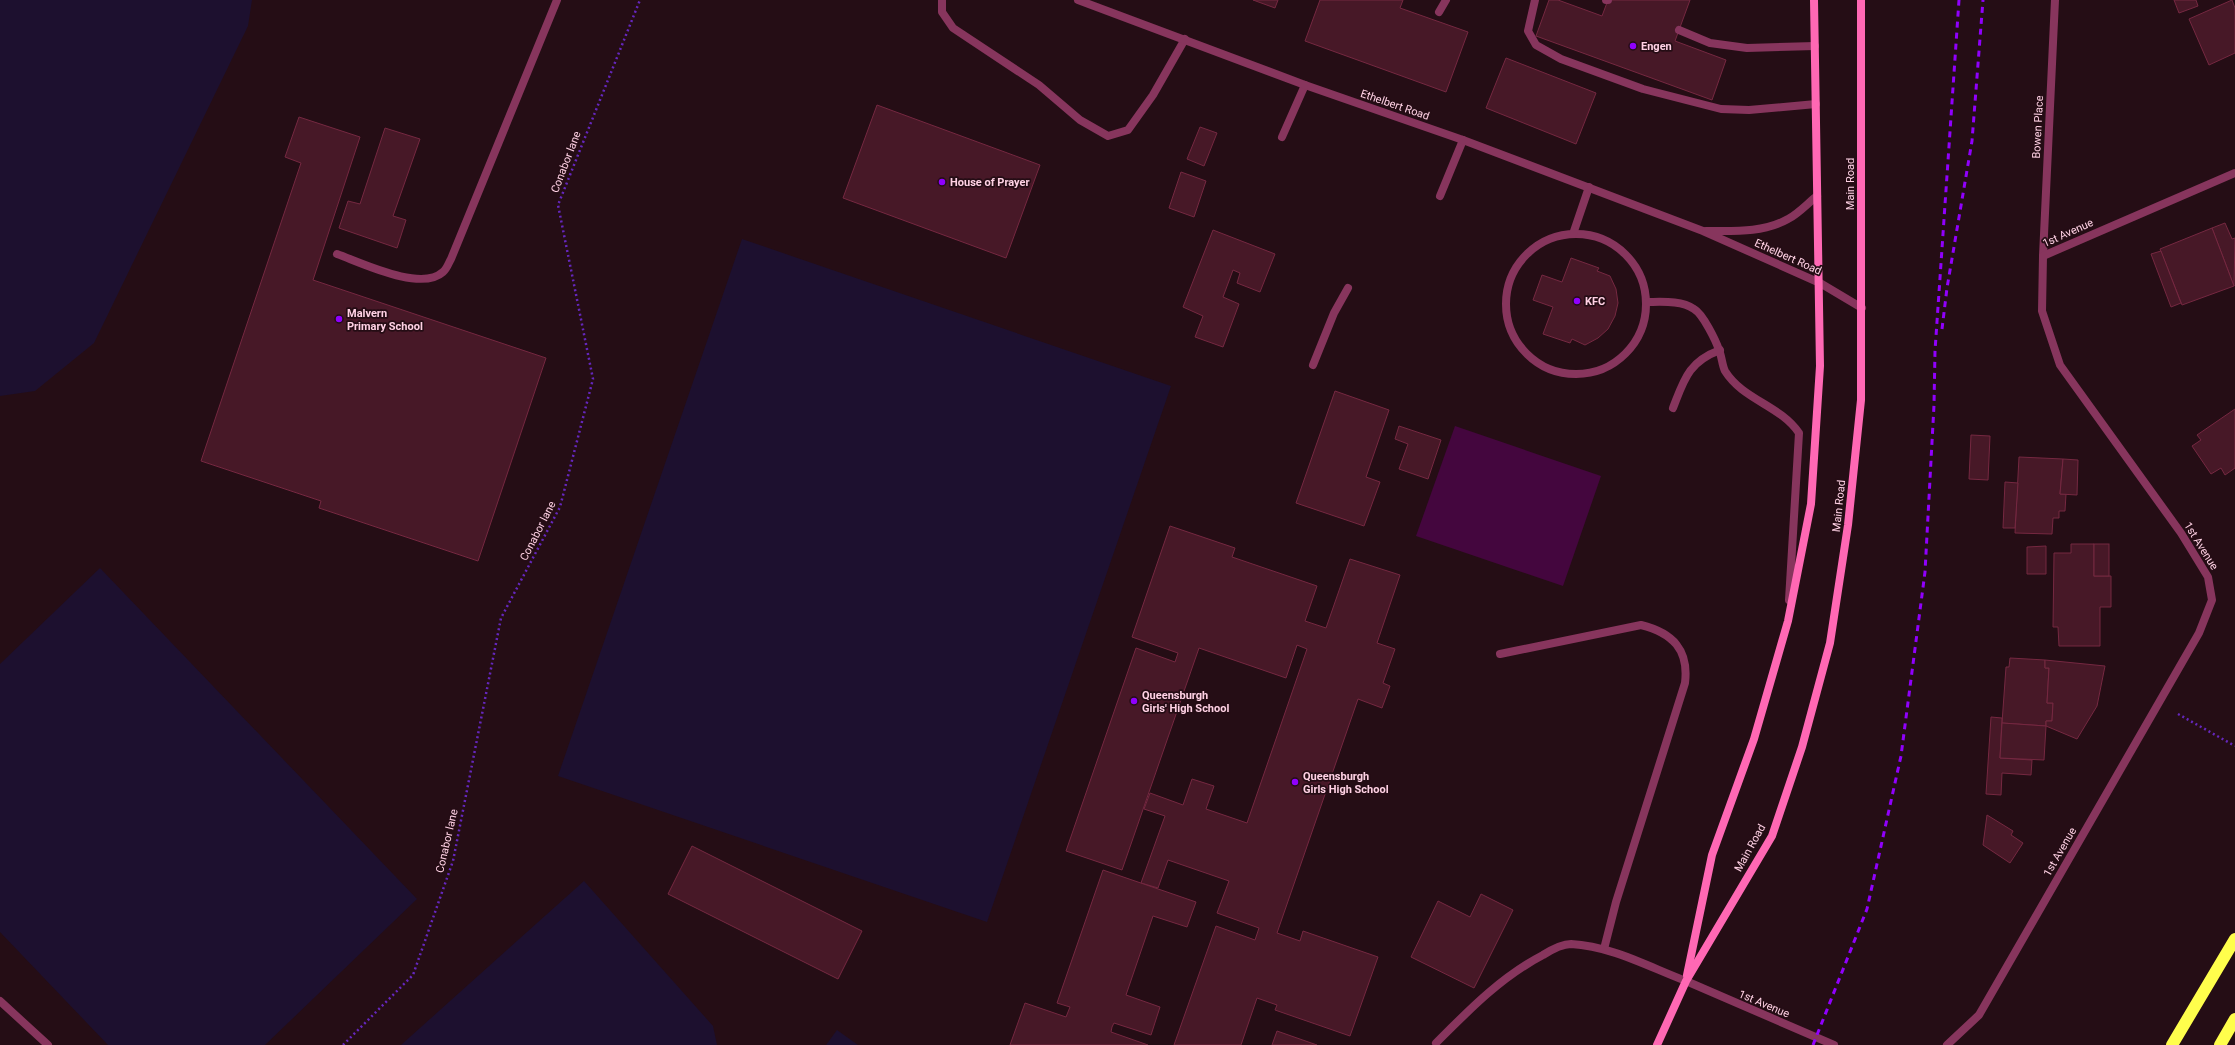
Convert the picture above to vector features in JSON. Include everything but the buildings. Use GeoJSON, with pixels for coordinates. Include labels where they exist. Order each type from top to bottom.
{"type":"FeatureCollection","features":[{"type":"Feature","properties":{"kind":"highway"},"geometry":{"type":"LineString","coordinates":[[2172,1045],[2235,939]]}},
{"type":"Feature","properties":{"kind":"highway"},"geometry":{"type":"LineString","coordinates":[[2220,1045],[2235,1018]]}},
{"type":"Feature","properties":{"kind":"main road","name":"Main Road"},"geometry":{"type":"LineString","coordinates":[[1686,981],[1712,855],[1754,739],[1788,621],[1811,504],[1820,366],[1820,283],[1814,0]]}},
{"type":"Feature","properties":{"kind":"main road","name":"Main Road"},"geometry":{"type":"LineString","coordinates":[[1657,1045],[1686,981],[1772,836],[1802,747],[1830,643],[1848,526],[1861,400],[1861,0]]}},
{"type":"Feature","properties":{"kind":"street"},"geometry":{"type":"LineString","coordinates":[[337,254],[412,280],[434,277],[443,272],[452,258],[557,0]]}},
{"type":"Feature","properties":{"kind":"street"},"geometry":{"type":"LineString","coordinates":[[942,0],[942,12],[953,28],[1039,85],[1080,120],[1108,136],[1128,130],[1153,95],[1185,39]]}},
{"type":"Feature","properties":{"kind":"street","name":"Ethelbert Road"},"geometry":{"type":"LineString","coordinates":[[1078,0],[1305,85],[1464,140],[1703,231],[1820,283],[1862,308]]}},
{"type":"Feature","properties":{"kind":"street"},"geometry":{"type":"LineString","coordinates":[[1439,12],[1446,0]]}},
{"type":"Feature","properties":{"kind":"street"},"geometry":{"type":"LineString","coordinates":[[1535,0],[1528,31],[1536,45],[1562,59],[1643,89],[1721,108],[1749,110],[1816,104]]}},
{"type":"Feature","properties":{"kind":"street","name":"Bowen Place"},"geometry":{"type":"LineString","coordinates":[[2043,256],[2055,0]]}},
{"type":"Feature","properties":{"kind":"street"},"geometry":{"type":"LineString","coordinates":[[1679,30],[1710,43],[1747,48],[1816,46]]}},
{"type":"Feature","properties":{"kind":"street"},"geometry":{"type":"LineString","coordinates":[[1282,137],[1305,85]]}},
{"type":"Feature","properties":{"kind":"street"},"geometry":{"type":"LineString","coordinates":[[1440,196],[1464,140]]}},
{"type":"Feature","properties":{"kind":"street","name":"1st Avenue"},"geometry":{"type":"LineString","coordinates":[[1947,1045],[1979,1015],[2199,633],[2212,600],[2208,577],[2181,533],[2060,365],[2042,311],[2043,256],[2235,173]]}},
{"type":"Feature","properties":{"kind":"street"},"geometry":{"type":"LineString","coordinates":[[1573,234],[1589,187]]}},
{"type":"Feature","properties":{"kind":"street","name":"Ethelbert Road"},"geometry":{"type":"LineString","coordinates":[[1703,231],[1751,230],[1771,227],[1789,219],[1817,196]]}},
{"type":"Feature","properties":{"kind":"street"},"geometry":{"type":"LineString","coordinates":[[1573,234],[1586,234],[1609,242],[1629,257],[1641,277],[1646,302],[1644,321],[1637,338],[1626,354],[1605,368],[1593,373],[1574,375],[1554,372],[1537,363],[1522,351],[1510,330],[1505,306],[1509,282],[1520,260],[1539,244],[1562,235],[1573,234]]}},
{"type":"Feature","properties":{"kind":"street"},"geometry":{"type":"LineString","coordinates":[[1313,365],[1334,313],[1348,288]]}},
{"type":"Feature","properties":{"kind":"street"},"geometry":{"type":"LineString","coordinates":[[1646,302],[1678,303],[1695,309],[1707,325],[1720,350],[1724,370],[1740,389],[1789,419],[1799,433],[1788,621]]}},
{"type":"Feature","properties":{"kind":"street"},"geometry":{"type":"LineString","coordinates":[[1673,408],[1687,372],[1697,362],[1720,350]]}},
{"type":"Feature","properties":{"kind":"street"},"geometry":{"type":"LineString","coordinates":[[1500,654],[1641,625],[1655,628],[1670,638],[1680,647],[1685,660],[1686,683],[1616,902],[1604,949]]}},
{"type":"Feature","properties":{"kind":"street","name":"1st Avenue"},"geometry":{"type":"LineString","coordinates":[[1436,1044],[1495,987],[1519,967],[1555,948],[1569,944],[1604,949],[1686,981],[1754,1012],[1834,1045]]}},
{"type":"Feature","properties":{"kind":"street"},"geometry":{"type":"LineString","coordinates":[[0,1001],[48,1045]]}},
{"type":"Feature","properties":{"kind":"path","name":"Conabor lane"},"geometry":{"type":"LineString","coordinates":[[343,1045],[414,975],[453,860],[501,618],[560,507],[593,379],[558,205],[640,0]]}},
{"type":"Feature","properties":{"kind":"path"},"geometry":{"type":"LineString","coordinates":[[2159,702],[2196,725],[2235,746]]}},
{"type":"Feature","properties":{"kind":"shaded area"},"geometry":{"type":"Polygon","coordinates":[[[0,0],[252,0],[248,26],[94,343],[35,391],[0,396],[0,0]]]}},
{"type":"Feature","properties":{"kind":"shaded area"},"geometry":{"type":"Polygon","coordinates":[[[742,239],[1171,386],[987,922],[558,776],[742,239]]]}},
{"type":"Feature","properties":{"kind":"shaded area"},"geometry":{"type":"Polygon","coordinates":[[[1455,426],[1601,476],[1563,586],[1416,536],[1455,426]]]}},
{"type":"Feature","properties":{"kind":"shaded area"},"geometry":{"type":"Polygon","coordinates":[[[100,568],[417,899],[265,1045],[108,1045],[0,932],[0,664],[100,568]]]}},
{"type":"Feature","properties":{"kind":"shaded area"},"geometry":{"type":"Polygon","coordinates":[[[584,881],[713,1026],[717,1045],[401,1045],[584,881]]]}},
{"type":"Feature","properties":{"kind":"shaded area"},"geometry":{"type":"Polygon","coordinates":[[[837,1030],[858,1045],[826,1045],[837,1030]]]}},
{"type":"Feature","properties":{"kind":"railway"},"geometry":{"type":"LineString","coordinates":[[1813,1045],[1867,909],[1901,756],[1925,572],[1934,405],[1935,351],[1959,0]]}},
{"type":"Feature","properties":{"kind":"railway"},"geometry":{"type":"LineString","coordinates":[[1942,329],[1947,288],[1972,141],[1983,0]]}},
{"type":"Feature","properties":{"kind":"place","name":"Engen"},"geometry":{"type":"Point","coordinates":[1633,46]}},
{"type":"Feature","properties":{"kind":"place","name":"House of Prayer"},"geometry":{"type":"Point","coordinates":[942,182]}},
{"type":"Feature","properties":{"kind":"place","name":"KFC"},"geometry":{"type":"Point","coordinates":[1577,301]}},
{"type":"Feature","properties":{"kind":"place","name":"Malvern Primary School"},"geometry":{"type":"Point","coordinates":[339,319]}},
{"type":"Feature","properties":{"kind":"place","name":"Queensburgh Girls' High School"},"geometry":{"type":"Point","coordinates":[1134,701]}},
{"type":"Feature","properties":{"kind":"place","name":"Queensburgh Girls High School"},"geometry":{"type":"Point","coordinates":[1295,782]}}]}
